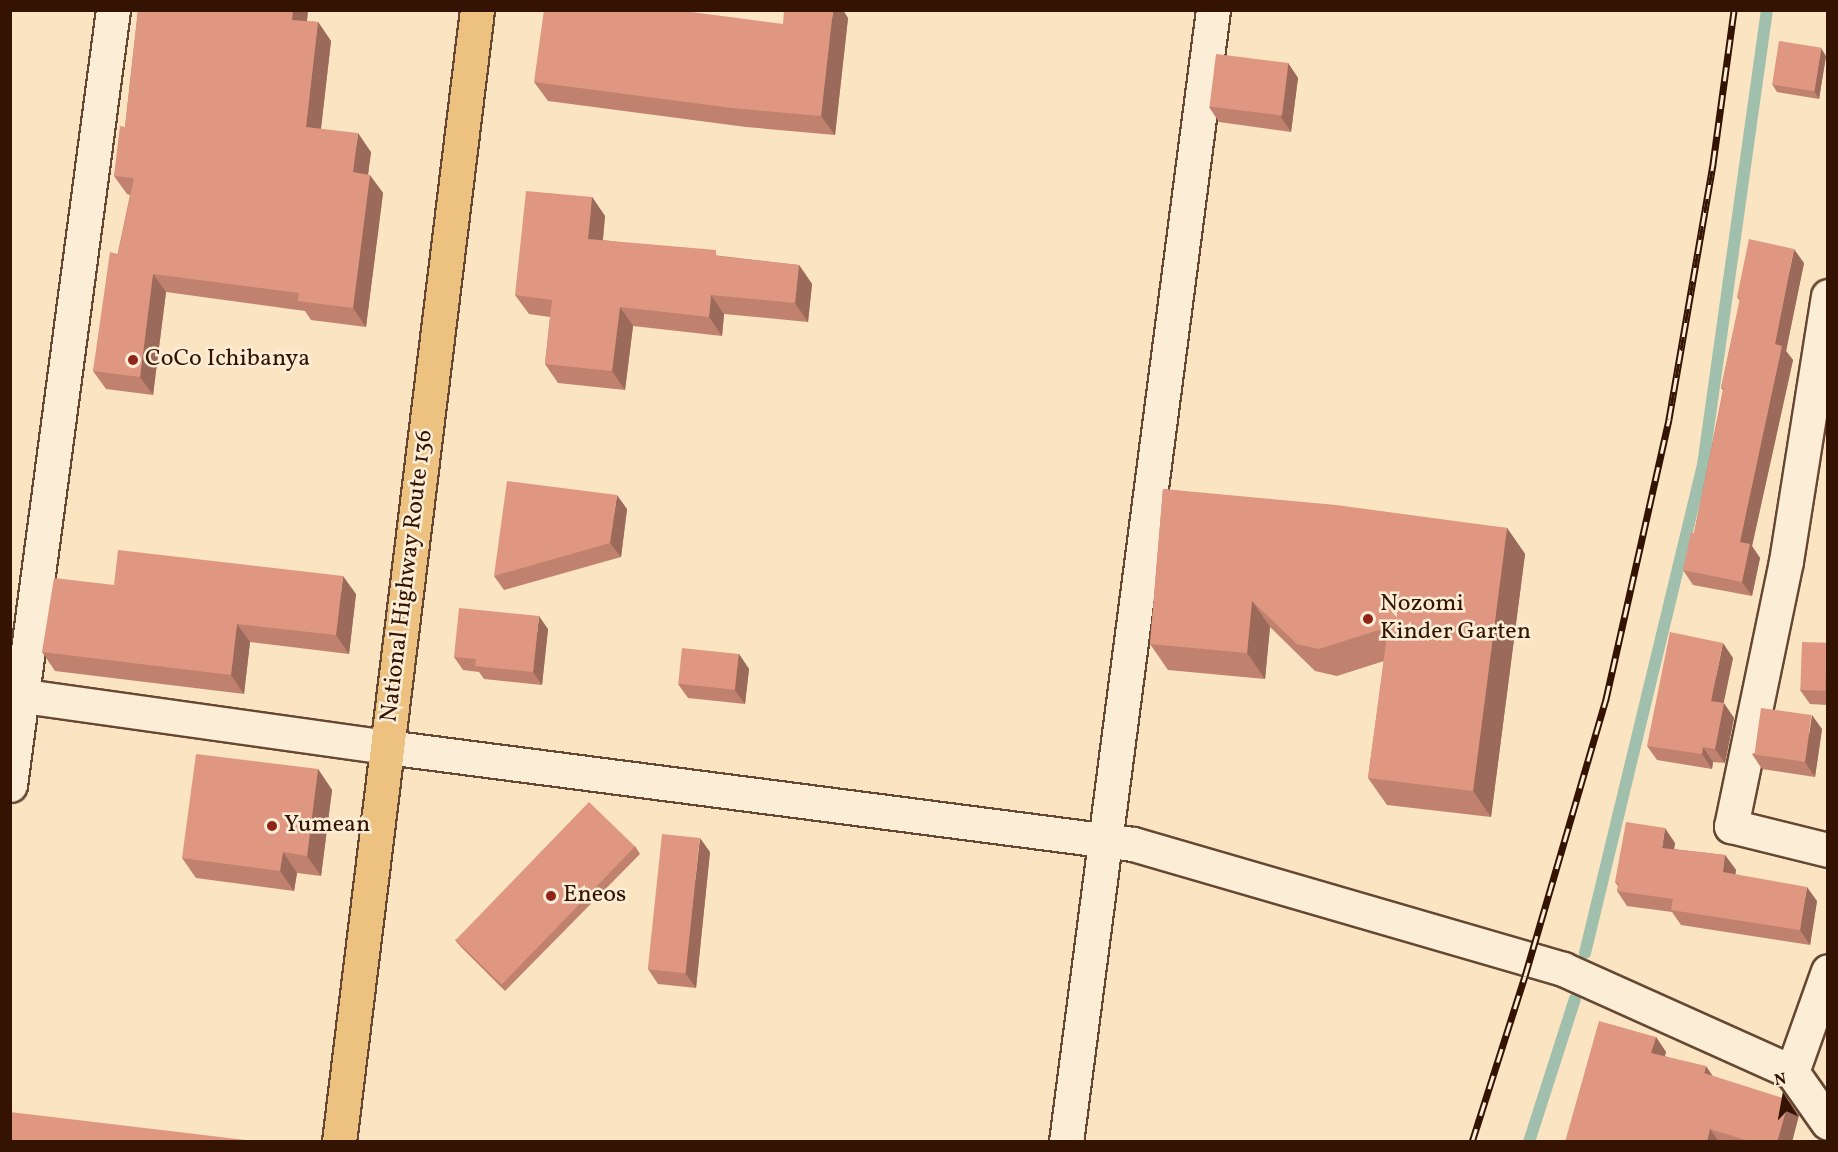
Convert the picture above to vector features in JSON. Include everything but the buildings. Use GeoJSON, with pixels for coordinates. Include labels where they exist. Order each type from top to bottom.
{"type":"FeatureCollection","features":[{"type":"Feature","properties":{"kind":"highway","name":"National Highway Route 136"},"geometry":{"type":"LineString","coordinates":[[339,1142],[477,10]]}},
{"type":"Feature","properties":{"kind":"street"},"geometry":{"type":"LineString","coordinates":[[10,785],[16,695],[113,10]]}},
{"type":"Feature","properties":{"kind":"street"},"geometry":{"type":"LineString","coordinates":[[1066,1142],[1213,10]]}},
{"type":"Feature","properties":{"kind":"street"},"geometry":{"type":"LineString","coordinates":[[1827,296],[1786,561],[1731,826],[1827,850]]}},
{"type":"Feature","properties":{"kind":"street"},"geometry":{"type":"LineString","coordinates":[[16,695],[387,747],[1133,844],[1563,969],[1791,1072],[1827,1124]]}},
{"type":"Feature","properties":{"kind":"street"},"geometry":{"type":"LineString","coordinates":[[1791,1072],[1827,971]]}},
{"type":"Feature","properties":{"kind":"waterway"},"geometry":{"type":"LineString","coordinates":[[1585,953],[1703,465],[1767,10]]}},
{"type":"Feature","properties":{"kind":"waterway"},"geometry":{"type":"LineString","coordinates":[[1529,1142],[1575,999]]}},
{"type":"Feature","properties":{"kind":"railway"},"geometry":{"type":"LineString","coordinates":[[1472,1142],[1525,976],[1606,699],[1669,419],[1713,164],[1734,10]]}},
{"type":"Feature","properties":{"kind":"place","name":"CoCo Ichibanya"},"geometry":{"type":"Point","coordinates":[133,360]}},
{"type":"Feature","properties":{"kind":"place","name":"Nozomi Kinder Garten"},"geometry":{"type":"Point","coordinates":[1368,619]}},
{"type":"Feature","properties":{"kind":"place","name":"Yumean"},"geometry":{"type":"Point","coordinates":[272,826]}},
{"type":"Feature","properties":{"kind":"place","name":"Eneos"},"geometry":{"type":"Point","coordinates":[551,896]}}]}
